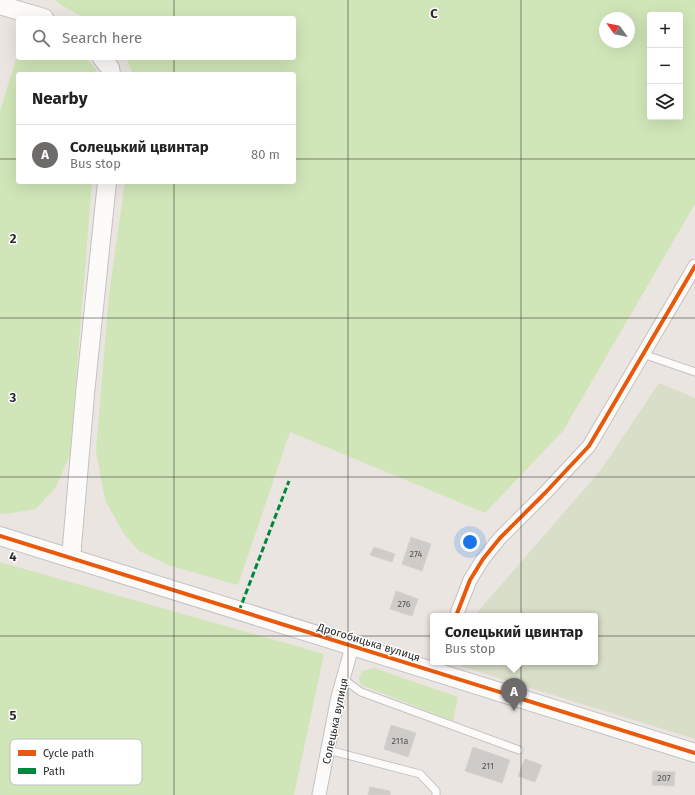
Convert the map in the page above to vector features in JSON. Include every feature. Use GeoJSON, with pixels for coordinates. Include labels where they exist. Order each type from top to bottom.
{"type":"FeatureCollection","features":[{"type":"Feature","properties":{"kind":"street"},"geometry":{"type":"LineString","coordinates":[[0,5],[37,16]]}},
{"type":"Feature","properties":{"kind":"street"},"geometry":{"type":"LineString","coordinates":[[104,60],[110,68],[111,72]]}},
{"type":"Feature","properties":{"kind":"street"},"geometry":{"type":"LineString","coordinates":[[71,558],[85,394],[107,184]]}},
{"type":"Feature","properties":{"kind":"street"},"geometry":{"type":"LineString","coordinates":[[457,613],[470,580],[483,558],[500,538],[589,446],[695,266]]}},
{"type":"Feature","properties":{"kind":"street","name":"Дрогобицька вулиця"},"geometry":{"type":"LineString","coordinates":[[0,536],[352,647],[436,667],[695,753]]}},
{"type":"Feature","properties":{"kind":"street","name":"Солецька вулиця"},"geometry":{"type":"LineString","coordinates":[[318,795],[338,697],[352,647]]}},
{"type":"Feature","properties":{"kind":"lane"},"geometry":{"type":"LineString","coordinates":[[643,354],[695,372]]}},
{"type":"Feature","properties":{"kind":"lane"},"geometry":{"type":"LineString","coordinates":[[344,679],[362,692],[519,750]]}},
{"type":"Feature","properties":{"kind":"lane"},"geometry":{"type":"LineString","coordinates":[[328,750],[420,774],[436,791],[436,795]]}},
{"type":"Feature","properties":{"kind":"green space"},"geometry":{"type":"Polygon","coordinates":[[[55,0],[695,0],[695,204],[563,431],[485,513],[290,432],[238,585],[171,566],[139,551],[124,534],[105,500],[96,451],[109,294],[125,184],[296,184],[296,72],[132,72],[127,60],[296,60],[296,16],[81,16],[55,0]]]}},
{"type":"Feature","properties":{"kind":"green space"},"geometry":{"type":"Polygon","coordinates":[[[16,59],[88,60],[96,69],[96,72],[16,72],[16,184],[92,184],[70,455],[56,487],[36,509],[6,514],[0,513],[0,111],[16,59]]]}},
{"type":"Feature","properties":{"kind":"green space"},"geometry":{"type":"Polygon","coordinates":[[[659,383],[695,398],[695,739],[463,667],[462,665],[598,665],[598,613],[477,613],[600,471],[659,383]]]}},
{"type":"Feature","properties":{"kind":"green space"},"geometry":{"type":"Polygon","coordinates":[[[0,562],[324,654],[294,795],[0,795],[0,562]]]}},
{"type":"Feature","properties":{"kind":"green space"},"geometry":{"type":"Polygon","coordinates":[[[374,668],[458,697],[453,721],[361,685],[359,678],[362,671],[374,668]]]}},
{"type":"Feature","properties":{"kind":"building"},"geometry":{"type":"Polygon","coordinates":[[[411,537],[431,544],[422,571],[402,564],[411,537]]]}},
{"type":"Feature","properties":{"kind":"building"},"geometry":{"type":"Polygon","coordinates":[[[374,547],[395,554],[392,562],[370,555],[374,547]]]}},
{"type":"Feature","properties":{"kind":"building"},"geometry":{"type":"Polygon","coordinates":[[[396,591],[418,599],[412,616],[390,609],[396,591]]]}},
{"type":"Feature","properties":{"kind":"building"},"geometry":{"type":"Polygon","coordinates":[[[391,725],[416,733],[408,757],[384,749],[391,725]]]}},
{"type":"Feature","properties":{"kind":"building"},"geometry":{"type":"Polygon","coordinates":[[[473,747],[510,760],[502,783],[465,771],[473,747]]]}},
{"type":"Feature","properties":{"kind":"building"},"geometry":{"type":"Polygon","coordinates":[[[525,759],[542,765],[535,782],[518,776],[525,759]]]}},
{"type":"Feature","properties":{"kind":"building"},"geometry":{"type":"Polygon","coordinates":[[[653,771],[675,772],[674,786],[652,785],[653,771]]]}},
{"type":"Feature","properties":{"kind":"building"},"geometry":{"type":"Polygon","coordinates":[[[370,787],[390,791],[390,795],[368,795],[370,787]]]}},
{"type":"Feature","properties":{"kind":"marked path"},"geometry":{"type":"LineString","coordinates":[[239,611],[289,481]]}},
{"type":"Feature","properties":{"kind":"cycle path"},"geometry":{"type":"LineString","coordinates":[[457,613],[470,580],[483,559],[500,538],[589,446],[695,266]]}},
{"type":"Feature","properties":{"kind":"cycle path"},"geometry":{"type":"LineString","coordinates":[[0,536],[695,753]]}},
{"type":"Feature","properties":{"kind":"place","name":"Солецький цвинтар"},"geometry":{"type":"Point","coordinates":[514,711]}}]}
